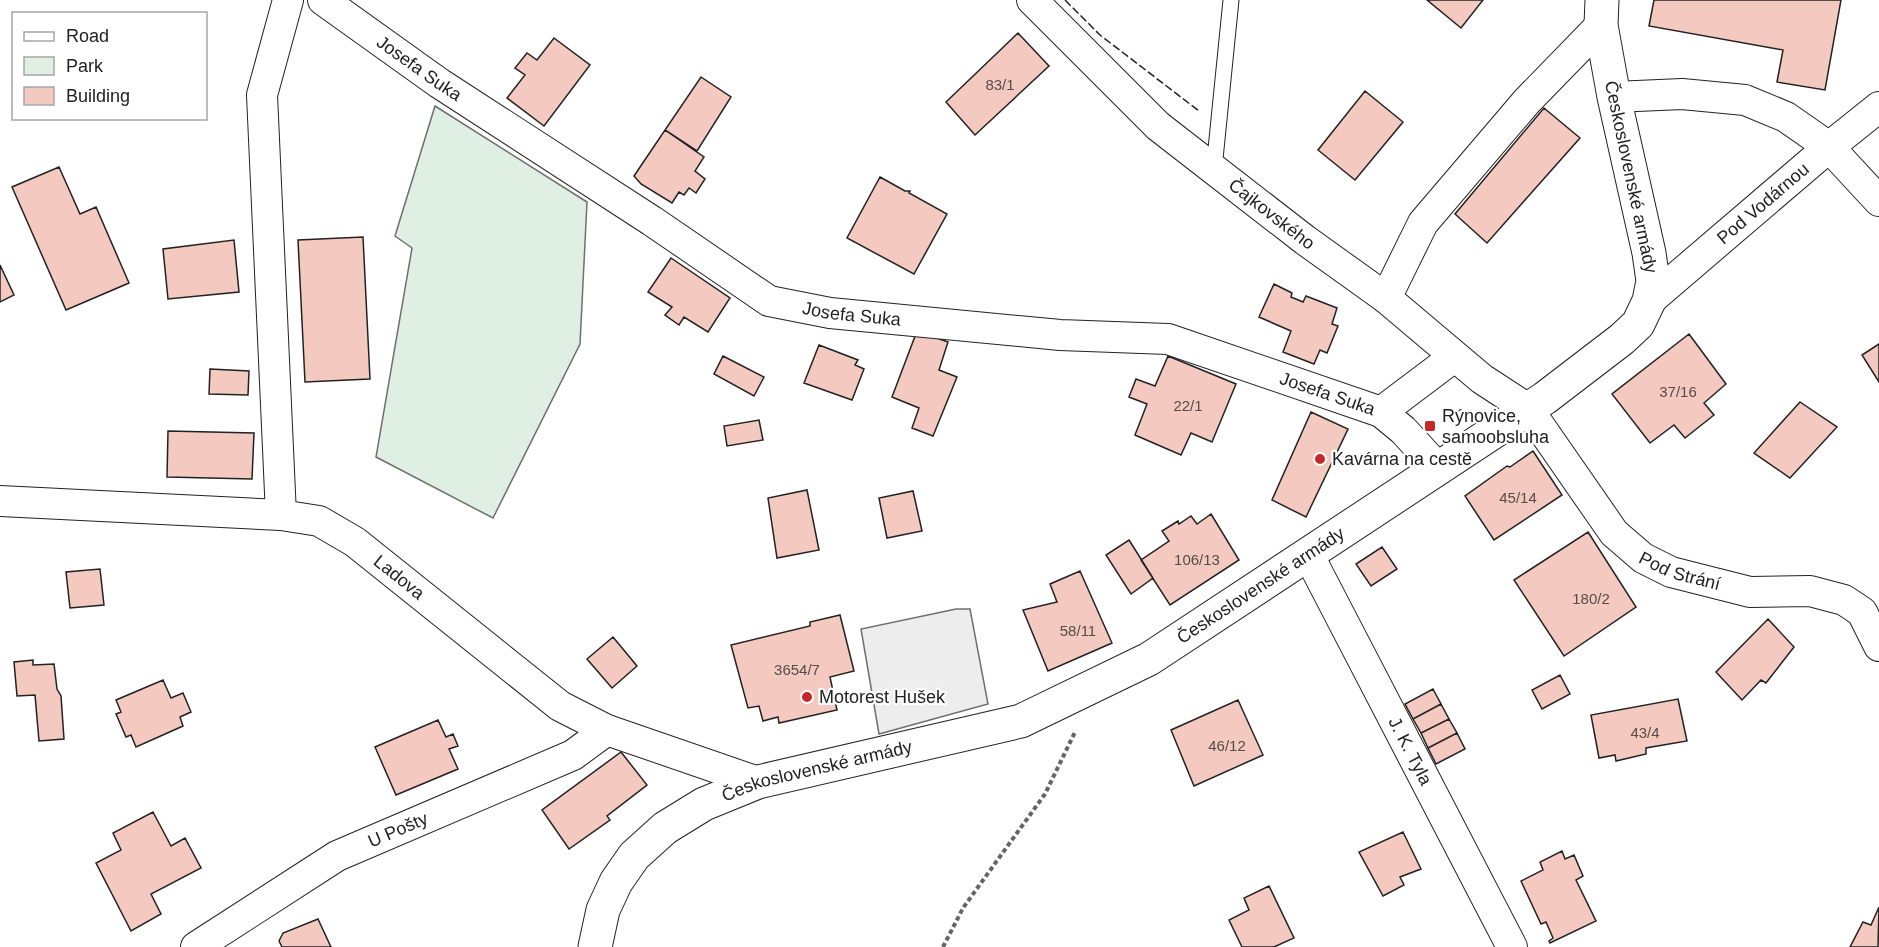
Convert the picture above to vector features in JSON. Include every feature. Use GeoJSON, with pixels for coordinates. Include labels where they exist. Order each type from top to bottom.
{"type":"FeatureCollection","features":[{"type":"Feature","properties":{"kind":"street"},"geometry":{"type":"LineString","coordinates":[[281,515],[262,95],[288,0]]}},
{"type":"Feature","properties":{"kind":"street","name":"Josefa Suka"},"geometry":{"type":"LineString","coordinates":[[322,0],[440,83],[769,301],[830,313],[1048,334],[1168,339],[1381,412],[1403,430],[1438,468]]}},
{"type":"Feature","properties":{"kind":"street","name":"Čajkovského"},"geometry":{"type":"LineString","coordinates":[[1032,0],[1158,126],[1305,240],[1386,298],[1482,379],[1528,409]]}},
{"type":"Feature","properties":{"kind":"street"},"geometry":{"type":"LineString","coordinates":[[1386,298],[1423,223],[1601,13]]}},
{"type":"Feature","properties":{"kind":"street","name":"Československé armády"},"geometry":{"type":"LineString","coordinates":[[595,947],[603,910],[616,882],[634,856],[665,828],[704,804],[758,782],[1021,721],[1149,659],[1545,398],[1622,339],[1638,324],[1649,301],[1653,281],[1649,253],[1614,97],[1601,13]]}},
{"type":"Feature","properties":{"kind":"street"},"geometry":{"type":"LineString","coordinates":[[1614,97],[1682,94],[1745,100],[1786,117],[1828,147],[1879,201]]}},
{"type":"Feature","properties":{"kind":"street","name":"Pod Vodárnou"},"geometry":{"type":"LineString","coordinates":[[1649,301],[1828,147],[1879,107]]}},
{"type":"Feature","properties":{"kind":"street"},"geometry":{"type":"LineString","coordinates":[[1381,412],[1454,357]]}},
{"type":"Feature","properties":{"kind":"street","name":"Pod Strání"},"geometry":{"type":"LineString","coordinates":[[1528,409],[1614,533],[1642,558],[1671,573],[1750,592],[1810,591],[1844,600],[1862,612],[1879,646]]}},
{"type":"Feature","properties":{"kind":"street","name":"Ladova"},"geometry":{"type":"LineString","coordinates":[[0,501],[281,515],[319,521],[355,542],[560,705],[607,730],[758,782]]}},
{"type":"Feature","properties":{"kind":"street","name":"J. K. Tyla"},"geometry":{"type":"LineString","coordinates":[[1308,554],[1512,947]]}},
{"type":"Feature","properties":{"kind":"street","name":"U Pošty"},"geometry":{"type":"LineString","coordinates":[[196,947],[337,856],[573,755],[607,730]]}},
{"type":"Feature","properties":{"kind":"lane"},"geometry":{"type":"LineString","coordinates":[[1214,169],[1231,0]]}},
{"type":"Feature","properties":{"kind":"path"},"geometry":{"type":"LineString","coordinates":[[943,947],[963,908],[1045,794],[1099,683]]}},
{"type":"Feature","properties":{"kind":"green space"},"geometry":{"type":"Polygon","coordinates":[[[435,106],[587,202],[580,344],[493,518],[376,457],[412,248],[395,236],[435,106]]]}},
{"type":"Feature","properties":{"kind":"shaded area"},"geometry":{"type":"Polygon","coordinates":[[[956,609],[970,609],[988,704],[879,734],[861,629],[956,609]]]}},
{"type":"Feature","properties":{"kind":"building"},"geometry":{"type":"Polygon","coordinates":[[[1427,0],[1483,0],[1461,28],[1427,0]]]}},
{"type":"Feature","properties":{"kind":"building"},"geometry":{"type":"Polygon","coordinates":[[[1654,0],[1841,0],[1825,90],[1777,82],[1783,50],[1649,26],[1654,0]]]}},
{"type":"Feature","properties":{"kind":"building"},"geometry":{"type":"Polygon","coordinates":[[[1018,33],[1049,66],[975,135],[946,102],[1018,33]]]}},
{"type":"Feature","properties":{"kind":"building"},"geometry":{"type":"Polygon","coordinates":[[[554,38],[590,65],[544,126],[507,98],[525,75],[515,68],[527,53],[537,60],[554,38]]]}},
{"type":"Feature","properties":{"kind":"building"},"geometry":{"type":"Polygon","coordinates":[[[701,77],[731,97],[697,151],[665,130],[701,77]]]}},
{"type":"Feature","properties":{"kind":"building"},"geometry":{"type":"Polygon","coordinates":[[[1365,91],[1403,122],[1355,180],[1318,150],[1365,91]]]}},
{"type":"Feature","properties":{"kind":"building"},"geometry":{"type":"Polygon","coordinates":[[[1544,108],[1580,138],[1487,243],[1455,214],[1544,108]]]}},
{"type":"Feature","properties":{"kind":"building"},"geometry":{"type":"Polygon","coordinates":[[[665,130],[704,157],[695,171],[705,179],[696,193],[689,188],[684,195],[679,192],[672,203],[641,184],[634,176],[665,130]]]}},
{"type":"Feature","properties":{"kind":"building"},"geometry":{"type":"Polygon","coordinates":[[[59,167],[80,214],[96,207],[129,283],[66,310],[12,187],[59,167]]]}},
{"type":"Feature","properties":{"kind":"building"},"geometry":{"type":"Polygon","coordinates":[[[880,177],[905,191],[910,191],[909,193],[947,214],[914,274],[847,238],[880,177]]]}},
{"type":"Feature","properties":{"kind":"building"},"geometry":{"type":"Polygon","coordinates":[[[363,237],[370,379],[305,382],[298,240],[363,237]]]}},
{"type":"Feature","properties":{"kind":"building"},"geometry":{"type":"Polygon","coordinates":[[[234,240],[239,292],[168,299],[163,249],[234,240]]]}},
{"type":"Feature","properties":{"kind":"building"},"geometry":{"type":"Polygon","coordinates":[[[671,258],[730,298],[708,332],[684,317],[679,325],[665,315],[672,307],[648,292],[671,258]]]}},
{"type":"Feature","properties":{"kind":"building"},"geometry":{"type":"Polygon","coordinates":[[[0,265],[14,295],[0,302],[0,265]]]}},
{"type":"Feature","properties":{"kind":"building"},"geometry":{"type":"Polygon","coordinates":[[[1274,284],[1292,293],[1291,297],[1303,302],[1306,296],[1337,308],[1332,324],[1338,326],[1327,353],[1320,350],[1314,364],[1283,352],[1291,331],[1259,317],[1274,284]]]}},
{"type":"Feature","properties":{"kind":"building"},"geometry":{"type":"Polygon","coordinates":[[[917,331],[948,342],[939,370],[957,377],[933,436],[912,428],[919,408],[892,397],[917,331]]]}},
{"type":"Feature","properties":{"kind":"building"},"geometry":{"type":"Polygon","coordinates":[[[1689,334],[1726,384],[1704,403],[1714,415],[1685,438],[1674,425],[1650,443],[1612,394],[1689,334]]]}},
{"type":"Feature","properties":{"kind":"building"},"geometry":{"type":"Polygon","coordinates":[[[1879,344],[1879,382],[1862,355],[1879,344]]]}},
{"type":"Feature","properties":{"kind":"building"},"geometry":{"type":"Polygon","coordinates":[[[819,345],[858,360],[855,365],[864,369],[852,400],[804,383],[819,345]]]}},
{"type":"Feature","properties":{"kind":"building"},"geometry":{"type":"Polygon","coordinates":[[[723,356],[764,377],[754,396],[714,374],[723,356]]]}},
{"type":"Feature","properties":{"kind":"building"},"geometry":{"type":"Polygon","coordinates":[[[1168,356],[1236,384],[1212,442],[1191,433],[1181,455],[1135,435],[1147,404],[1129,397],[1136,379],[1155,386],[1168,356]]]}},
{"type":"Feature","properties":{"kind":"building"},"geometry":{"type":"Polygon","coordinates":[[[210,369],[249,371],[248,395],[209,394],[210,369]]]}},
{"type":"Feature","properties":{"kind":"building"},"geometry":{"type":"Polygon","coordinates":[[[1800,402],[1837,427],[1790,478],[1754,453],[1800,402]]]}},
{"type":"Feature","properties":{"kind":"building"},"geometry":{"type":"Polygon","coordinates":[[[1311,412],[1348,429],[1306,517],[1272,500],[1311,412]]]}},
{"type":"Feature","properties":{"kind":"building"},"geometry":{"type":"Polygon","coordinates":[[[759,420],[763,440],[727,446],[724,426],[759,420]]]}},
{"type":"Feature","properties":{"kind":"building"},"geometry":{"type":"Polygon","coordinates":[[[168,431],[254,433],[252,479],[167,477],[168,431]]]}},
{"type":"Feature","properties":{"kind":"building"},"geometry":{"type":"Polygon","coordinates":[[[1533,451],[1562,495],[1494,540],[1465,496],[1507,466],[1510,467],[1533,451]]]}},
{"type":"Feature","properties":{"kind":"building"},"geometry":{"type":"Polygon","coordinates":[[[807,490],[819,550],[777,558],[768,498],[807,490]]]}},
{"type":"Feature","properties":{"kind":"building"},"geometry":{"type":"Polygon","coordinates":[[[913,491],[922,531],[887,538],[879,498],[913,491]]]}},
{"type":"Feature","properties":{"kind":"building"},"geometry":{"type":"Polygon","coordinates":[[[1211,514],[1239,560],[1170,605],[1141,560],[1169,541],[1162,531],[1191,516],[1197,524],[1211,514]]]}},
{"type":"Feature","properties":{"kind":"building"},"geometry":{"type":"Polygon","coordinates":[[[1588,532],[1636,607],[1564,656],[1514,580],[1588,532]]]}},
{"type":"Feature","properties":{"kind":"building"},"geometry":{"type":"Polygon","coordinates":[[[1129,540],[1153,578],[1131,594],[1106,555],[1129,540]]]}},
{"type":"Feature","properties":{"kind":"building"},"geometry":{"type":"Polygon","coordinates":[[[1382,547],[1397,569],[1371,586],[1356,564],[1382,547]]]}},
{"type":"Feature","properties":{"kind":"building"},"geometry":{"type":"Polygon","coordinates":[[[100,569],[104,605],[70,608],[66,572],[100,569]]]}},
{"type":"Feature","properties":{"kind":"building"},"geometry":{"type":"Polygon","coordinates":[[[1080,571],[1112,643],[1048,671],[1023,610],[1057,602],[1050,584],[1080,571]]]}},
{"type":"Feature","properties":{"kind":"building"},"geometry":{"type":"Polygon","coordinates":[[[840,615],[854,671],[830,677],[837,710],[779,723],[778,717],[763,721],[759,706],[748,708],[731,645],[810,626],[810,622],[840,615]]]}},
{"type":"Feature","properties":{"kind":"building"},"geometry":{"type":"Polygon","coordinates":[[[1768,619],[1794,647],[1766,683],[1761,680],[1742,700],[1716,672],[1768,619]]]}},
{"type":"Feature","properties":{"kind":"building"},"geometry":{"type":"Polygon","coordinates":[[[613,637],[637,666],[612,688],[587,659],[613,637]]]}},
{"type":"Feature","properties":{"kind":"building"},"geometry":{"type":"Polygon","coordinates":[[[33,660],[33,665],[54,664],[57,689],[61,696],[64,739],[39,741],[35,695],[17,696],[14,662],[33,660]]]}},
{"type":"Feature","properties":{"kind":"building"},"geometry":{"type":"Polygon","coordinates":[[[1560,675],[1570,694],[1542,709],[1532,690],[1560,675]]]}},
{"type":"Feature","properties":{"kind":"building"},"geometry":{"type":"Polygon","coordinates":[[[163,680],[171,698],[183,693],[191,712],[180,717],[183,726],[136,747],[131,735],[126,737],[116,714],[121,712],[116,700],[163,680]]]}},
{"type":"Feature","properties":{"kind":"building"},"geometry":{"type":"Polygon","coordinates":[[[1433,689],[1441,704],[1413,719],[1405,704],[1433,689]]]}},
{"type":"Feature","properties":{"kind":"building"},"geometry":{"type":"Polygon","coordinates":[[[1678,699],[1687,741],[1646,748],[1646,754],[1616,761],[1615,755],[1599,758],[1591,715],[1678,699]]]}},
{"type":"Feature","properties":{"kind":"building"},"geometry":{"type":"Polygon","coordinates":[[[1238,700],[1263,755],[1194,786],[1171,730],[1238,700]]]}},
{"type":"Feature","properties":{"kind":"building"},"geometry":{"type":"Polygon","coordinates":[[[1441,704],[1449,719],[1421,733],[1413,719],[1441,704]]]}},
{"type":"Feature","properties":{"kind":"building"},"geometry":{"type":"Polygon","coordinates":[[[1449,719],[1457,733],[1428,748],[1421,733],[1449,719]]]}},
{"type":"Feature","properties":{"kind":"building"},"geometry":{"type":"Polygon","coordinates":[[[438,720],[446,737],[453,734],[458,746],[449,749],[458,769],[396,795],[375,747],[438,720]]]}},
{"type":"Feature","properties":{"kind":"building"},"geometry":{"type":"Polygon","coordinates":[[[1457,733],[1465,749],[1436,764],[1428,748],[1457,733]]]}},
{"type":"Feature","properties":{"kind":"building"},"geometry":{"type":"Polygon","coordinates":[[[621,752],[647,785],[607,816],[610,820],[569,849],[542,810],[621,752]]]}},
{"type":"Feature","properties":{"kind":"building"},"geometry":{"type":"Polygon","coordinates":[[[153,812],[171,846],[185,838],[201,868],[151,894],[161,914],[131,931],[96,863],[121,850],[113,833],[153,812]]]}},
{"type":"Feature","properties":{"kind":"building"},"geometry":{"type":"Polygon","coordinates":[[[1403,832],[1421,869],[1400,877],[1404,885],[1383,896],[1359,852],[1403,832]]]}},
{"type":"Feature","properties":{"kind":"building"},"geometry":{"type":"Polygon","coordinates":[[[1562,851],[1565,859],[1574,855],[1583,876],[1576,880],[1596,921],[1550,943],[1549,941],[1553,938],[1546,922],[1541,924],[1521,881],[1543,870],[1540,862],[1562,851]]]}},
{"type":"Feature","properties":{"kind":"building"},"geometry":{"type":"Polygon","coordinates":[[[1269,886],[1294,938],[1274,947],[1242,947],[1229,920],[1249,910],[1244,898],[1269,886]]]}},
{"type":"Feature","properties":{"kind":"building"},"geometry":{"type":"Polygon","coordinates":[[[1879,907],[1878,947],[1850,947],[1863,922],[1871,925],[1879,907]]]}},
{"type":"Feature","properties":{"kind":"building"},"geometry":{"type":"Polygon","coordinates":[[[318,919],[331,947],[282,947],[279,941],[283,933],[318,919]]]}},
{"type":"Feature","properties":{"kind":"fence"},"geometry":{"type":"LineString","coordinates":[[1065,0],[1100,35],[1199,111]]}},
{"type":"Feature","properties":{"kind":"place","name":"Rýnovice, samoobsluha"},"geometry":{"type":"Point","coordinates":[1430,426]}},
{"type":"Feature","properties":{"kind":"place","name":"Kavárna na cestě"},"geometry":{"type":"Point","coordinates":[1320,459]}},
{"type":"Feature","properties":{"kind":"place","name":"Motorest Hušek"},"geometry":{"type":"Point","coordinates":[807,697]}}]}
